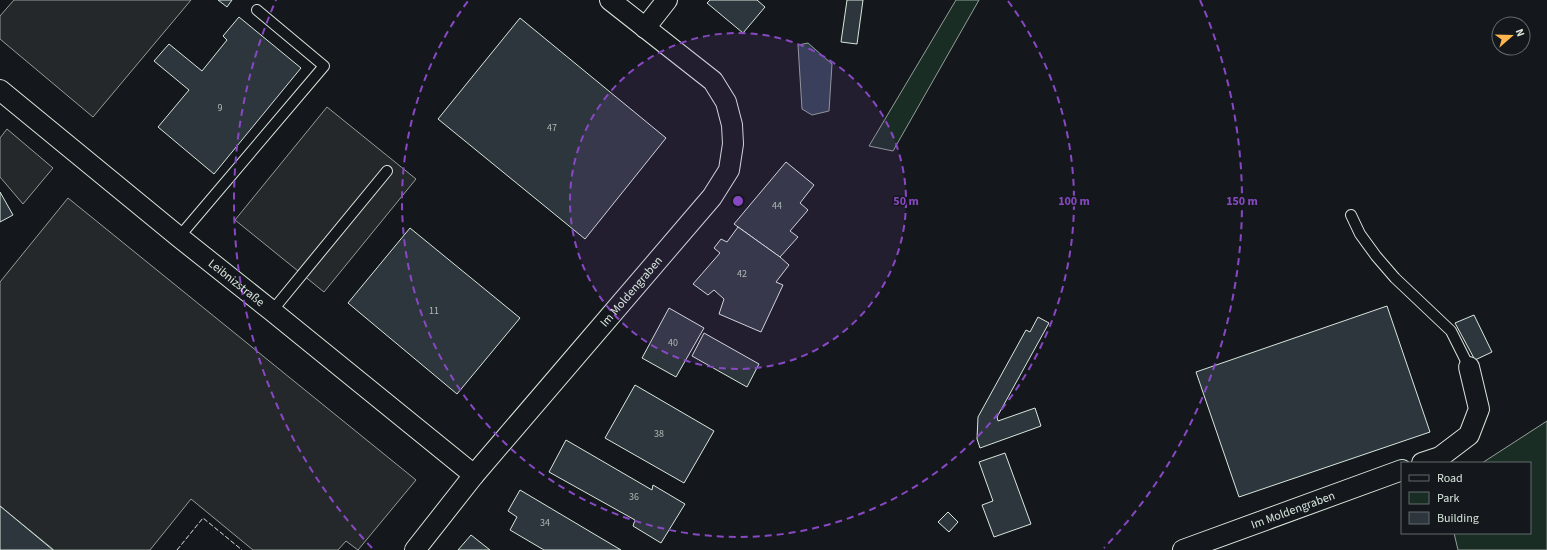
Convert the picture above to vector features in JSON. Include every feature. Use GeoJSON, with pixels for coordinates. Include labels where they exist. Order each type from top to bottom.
{"type":"FeatureCollection","features":[{"type":"Feature","properties":{"kind":"street","name":"Im Moldengraben"},"geometry":{"type":"LineString","coordinates":[[415,550],[474,475],[712,197],[729,170],[733,144],[732,125],[726,102],[713,81],[610,0]]}},
{"type":"Feature","properties":{"kind":"street"},"geometry":{"type":"LineString","coordinates":[[645,28],[667,0]]}},
{"type":"Feature","properties":{"kind":"street","name":"Leibnizstraße"},"geometry":{"type":"LineString","coordinates":[[0,90],[179,237],[474,475]]}},
{"type":"Feature","properties":{"kind":"street"},"geometry":{"type":"LineString","coordinates":[[1425,462],[1440,457],[1469,435],[1479,409],[1469,367]]}},
{"type":"Feature","properties":{"kind":"street","name":"Im Moldengraben"},"geometry":{"type":"LineString","coordinates":[[1183,550],[1401,470]]}},
{"type":"Feature","properties":{"kind":"lane"},"geometry":{"type":"LineString","coordinates":[[179,237],[324,66],[257,10]]}},
{"type":"Feature","properties":{"kind":"lane"},"geometry":{"type":"LineString","coordinates":[[272,311],[386,171]]}},
{"type":"Feature","properties":{"kind":"lane"},"geometry":{"type":"LineString","coordinates":[[1351,215],[1360,234],[1376,256],[1395,278],[1451,331],[1469,367]]}},
{"type":"Feature","properties":{"kind":"green space"},"geometry":{"type":"Polygon","coordinates":[[[956,0],[979,0],[893,151],[869,146],[956,0]]]}},
{"type":"Feature","properties":{"kind":"green space"},"geometry":{"type":"Polygon","coordinates":[[[1547,421],[1547,550],[1458,550],[1454,534],[1531,534],[1531,462],[1484,462],[1547,421]]]}},
{"type":"Feature","properties":{"kind":"shaded area"},"geometry":{"type":"Polygon","coordinates":[[[14,0],[191,0],[93,117],[0,39],[0,16],[14,0]]]}},
{"type":"Feature","properties":{"kind":"shaded area"},"geometry":{"type":"Polygon","coordinates":[[[327,107],[416,179],[324,292],[235,220],[327,107]]]}},
{"type":"Feature","properties":{"kind":"shaded area"},"geometry":{"type":"Polygon","coordinates":[[[7,129],[53,168],[23,204],[0,177],[0,138],[7,129]]]}},
{"type":"Feature","properties":{"kind":"shaded area"},"geometry":{"type":"Polygon","coordinates":[[[68,198],[416,480],[358,550],[346,541],[338,550],[253,550],[191,499],[150,550],[54,550],[0,506],[0,282],[68,198]]]}},
{"type":"Feature","properties":{"kind":"water"},"geometry":{"type":"Polygon","coordinates":[[[808,43],[832,64],[829,111],[812,115],[802,109],[798,45],[808,43]]]}},
{"type":"Feature","properties":{"kind":"building"},"geometry":{"type":"Polygon","coordinates":[[[218,0],[232,0],[227,7],[218,0]]]}},
{"type":"Feature","properties":{"kind":"building"},"geometry":{"type":"Polygon","coordinates":[[[710,0],[757,0],[765,7],[743,33],[707,3],[710,0]]]}},
{"type":"Feature","properties":{"kind":"building"},"geometry":{"type":"Polygon","coordinates":[[[847,0],[863,0],[857,44],[841,42],[847,0]]]}},
{"type":"Feature","properties":{"kind":"building"},"geometry":{"type":"Polygon","coordinates":[[[239,17],[301,68],[214,174],[158,127],[189,90],[154,61],[169,44],[202,71],[227,40],[223,36],[239,17]]]}},
{"type":"Feature","properties":{"kind":"building"},"geometry":{"type":"Polygon","coordinates":[[[520,18],[666,138],[585,239],[438,119],[520,18]]]}},
{"type":"Feature","properties":{"kind":"building"},"geometry":{"type":"Polygon","coordinates":[[[786,162],[814,185],[800,203],[808,210],[790,231],[798,237],[780,257],[734,224],[786,162]]]}},
{"type":"Feature","properties":{"kind":"building"},"geometry":{"type":"Polygon","coordinates":[[[0,192],[13,215],[0,222],[0,192]]]}},
{"type":"Feature","properties":{"kind":"building"},"geometry":{"type":"Polygon","coordinates":[[[738,227],[789,265],[776,282],[783,285],[761,332],[719,314],[724,299],[714,290],[708,295],[693,284],[720,253],[714,248],[721,239],[727,242],[738,227]]]}},
{"type":"Feature","properties":{"kind":"building"},"geometry":{"type":"Polygon","coordinates":[[[410,228],[520,318],[457,394],[348,303],[410,228]]]}},
{"type":"Feature","properties":{"kind":"building"},"geometry":{"type":"Polygon","coordinates":[[[1387,306],[1430,432],[1239,497],[1196,372],[1387,306]]]}},
{"type":"Feature","properties":{"kind":"building"},"geometry":{"type":"Polygon","coordinates":[[[669,308],[704,328],[676,377],[642,358],[669,308]]]}},
{"type":"Feature","properties":{"kind":"building"},"geometry":{"type":"Polygon","coordinates":[[[1474,315],[1492,352],[1475,360],[1455,323],[1474,315]]]}},
{"type":"Feature","properties":{"kind":"building"},"geometry":{"type":"Polygon","coordinates":[[[1038,317],[1049,323],[997,417],[998,421],[1035,408],[1041,426],[980,448],[977,439],[978,417],[1026,330],[1030,332],[1038,317]]]}},
{"type":"Feature","properties":{"kind":"building"},"geometry":{"type":"Polygon","coordinates":[[[704,333],[759,364],[747,387],[692,356],[704,333]]]}},
{"type":"Feature","properties":{"kind":"building"},"geometry":{"type":"Polygon","coordinates":[[[635,385],[714,431],[684,483],[605,438],[635,385]]]}},
{"type":"Feature","properties":{"kind":"building"},"geometry":{"type":"Polygon","coordinates":[[[566,440],[652,490],[653,485],[685,504],[661,543],[633,526],[635,520],[549,472],[566,440]]]}},
{"type":"Feature","properties":{"kind":"building"},"geometry":{"type":"Polygon","coordinates":[[[1005,453],[1031,524],[994,537],[982,505],[993,501],[979,462],[1005,453]]]}},
{"type":"Feature","properties":{"kind":"building"},"geometry":{"type":"Polygon","coordinates":[[[520,490],[621,550],[544,550],[510,530],[517,517],[508,511],[520,490]]]}},
{"type":"Feature","properties":{"kind":"building"},"geometry":{"type":"Polygon","coordinates":[[[0,506],[53,550],[0,550],[0,506]]]}},
{"type":"Feature","properties":{"kind":"building"},"geometry":{"type":"Polygon","coordinates":[[[948,512],[958,522],[949,532],[938,522],[948,512]]]}},
{"type":"Feature","properties":{"kind":"building"},"geometry":{"type":"Polygon","coordinates":[[[471,535],[490,550],[458,550],[471,535]]]}},
{"type":"Feature","properties":{"kind":"fence"},"geometry":{"type":"LineString","coordinates":[[177,550],[203,518],[242,550]]}}]}
